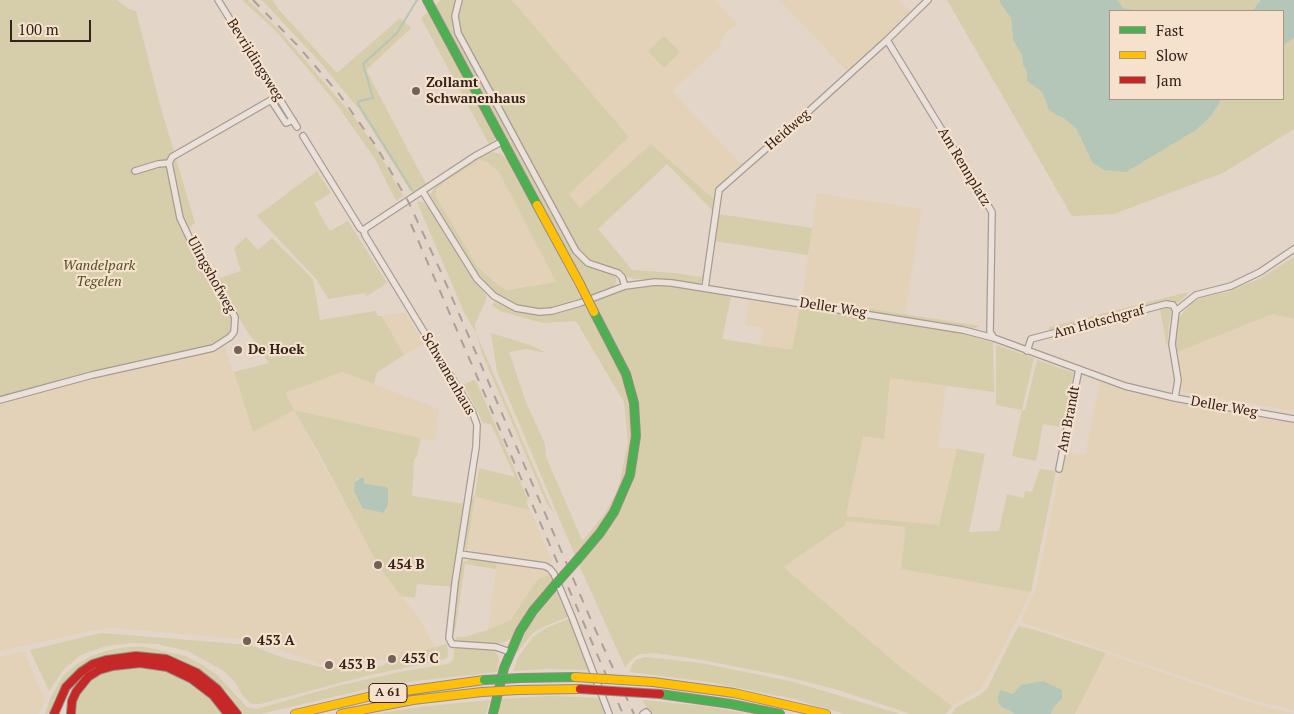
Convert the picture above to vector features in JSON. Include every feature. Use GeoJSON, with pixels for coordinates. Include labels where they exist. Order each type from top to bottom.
{"type":"FeatureCollection","features":[{"type":"Feature","properties":{"kind":"main road"},"geometry":{"type":"LineString","coordinates":[[427,0],[580,284],[626,374],[634,403],[636,436],[630,476],[614,512],[600,533],[533,611],[520,631],[504,668],[493,714]]}},
{"type":"Feature","properties":{"kind":"main road"},"geometry":{"type":"LineString","coordinates":[[54,714],[58,700],[66,687],[81,672],[93,664],[106,660],[136,656],[166,659],[197,673],[217,688],[237,714]]}},
{"type":"Feature","properties":{"kind":"main road"},"geometry":{"type":"LineString","coordinates":[[72,714],[72,701],[76,692],[88,677],[99,670],[113,666],[140,663],[167,668],[192,679],[213,695],[228,714]]}},
{"type":"Feature","properties":{"kind":"main road","name":"A 61"},"geometry":{"type":"LineString","coordinates":[[295,714],[385,693],[484,680],[575,677],[653,682],[734,693],[826,714]]}},
{"type":"Feature","properties":{"kind":"main road","name":"A 61"},"geometry":{"type":"LineString","coordinates":[[341,714],[413,700],[482,692],[580,689],[660,694],[731,704],[780,714]]}},
{"type":"Feature","properties":{"kind":"street","name":"Bevrijdingsweg"},"geometry":{"type":"LineString","coordinates":[[218,0],[297,127]]}},
{"type":"Feature","properties":{"kind":"street"},"geometry":{"type":"LineString","coordinates":[[459,0],[455,16],[458,33],[576,251],[588,263],[618,273],[622,277],[625,286]]}},
{"type":"Feature","properties":{"kind":"street","name":"Heidweg"},"geometry":{"type":"LineString","coordinates":[[705,288],[719,190],[810,112],[928,0]]}},
{"type":"Feature","properties":{"kind":"street","name":"Am Rennplatz"},"geometry":{"type":"LineString","coordinates":[[887,40],[992,212],[990,332],[994,338]]}},
{"type":"Feature","properties":{"kind":"street"},"geometry":{"type":"LineString","coordinates":[[135,171],[168,163],[172,157],[278,96]]}},
{"type":"Feature","properties":{"kind":"street","name":"Bevrijdingsweg"},"geometry":{"type":"LineString","coordinates":[[272,100],[286,123],[293,120]]}},
{"type":"Feature","properties":{"kind":"street","name":"Schwanenhaus"},"geometry":{"type":"LineString","coordinates":[[303,136],[360,228],[364,231],[472,412],[477,425],[476,447],[449,638],[452,644],[496,647],[510,652]]}},
{"type":"Feature","properties":{"kind":"street"},"geometry":{"type":"LineString","coordinates":[[364,231],[476,156],[503,141]]}},
{"type":"Feature","properties":{"kind":"street","name":"Ulingshofweg"},"geometry":{"type":"LineString","coordinates":[[0,400],[92,375],[213,348],[230,337],[234,332],[235,317],[180,218],[168,163]]}},
{"type":"Feature","properties":{"kind":"street","name":"Deller Weg"},"geometry":{"type":"LineString","coordinates":[[423,192],[476,279],[485,289],[504,302],[527,310],[552,311],[639,282],[705,288],[963,330],[994,338],[1126,386],[1175,398],[1294,419]]}},
{"type":"Feature","properties":{"kind":"street"},"geometry":{"type":"LineString","coordinates":[[1175,398],[1178,380],[1172,344],[1176,310],[1196,295],[1231,286],[1260,272],[1294,249]]}},
{"type":"Feature","properties":{"kind":"street","name":"Am Hotschgraf"},"geometry":{"type":"LineString","coordinates":[[1027,350],[1031,339],[1166,304],[1173,305],[1176,310]]}},
{"type":"Feature","properties":{"kind":"street","name":"Am Brandt"},"geometry":{"type":"LineString","coordinates":[[1059,469],[1079,369]]}},
{"type":"Feature","properties":{"kind":"street"},"geometry":{"type":"LineString","coordinates":[[460,554],[550,568],[572,617],[609,714]]}},
{"type":"Feature","properties":{"kind":"street"},"geometry":{"type":"LineString","coordinates":[[643,714],[646,712],[648,714]]}},
{"type":"Feature","properties":{"kind":"shaded area"},"geometry":{"type":"Polygon","coordinates":[[[512,0],[715,0],[737,24],[722,37],[720,47],[672,91],[742,165],[716,189],[715,200],[651,144],[580,208],[569,194],[629,137],[512,0]]]}},
{"type":"Feature","properties":{"kind":"shaded area"},"geometry":{"type":"Polygon","coordinates":[[[779,0],[899,0],[911,13],[847,71],[779,0]]]}},
{"type":"Feature","properties":{"kind":"shaded area"},"geometry":{"type":"Polygon","coordinates":[[[1000,0],[1117,0],[1123,8],[1136,10],[1109,10],[1109,100],[1221,100],[1219,104],[1209,118],[1196,130],[1126,172],[1104,170],[1092,162],[1076,128],[1049,110],[1042,92],[1027,81],[1027,72],[1023,65],[1022,55],[1013,40],[1011,18],[1000,3],[1000,0]]]}},
{"type":"Feature","properties":{"kind":"shaded area"},"geometry":{"type":"Polygon","coordinates":[[[1261,0],[1294,0],[1294,38],[1284,44],[1284,10],[1253,10],[1261,0]]]}},
{"type":"Feature","properties":{"kind":"shaded area"},"geometry":{"type":"Polygon","coordinates":[[[479,160],[499,172],[556,282],[507,290],[498,285],[477,266],[434,195],[437,189],[445,182],[479,160]]]}},
{"type":"Feature","properties":{"kind":"shaded area"},"geometry":{"type":"Polygon","coordinates":[[[817,193],[922,209],[905,314],[802,298],[817,193]]]}},
{"type":"Feature","properties":{"kind":"shaded area"},"geometry":{"type":"Polygon","coordinates":[[[749,300],[800,307],[792,350],[760,345],[763,328],[745,325],[749,300]]]}},
{"type":"Feature","properties":{"kind":"shaded area"},"geometry":{"type":"Polygon","coordinates":[[[405,312],[424,344],[404,355],[382,316],[405,312]]]}},
{"type":"Feature","properties":{"kind":"shaded area"},"geometry":{"type":"Polygon","coordinates":[[[1272,314],[1294,319],[1294,411],[1182,392],[1177,352],[1272,314]]]}},
{"type":"Feature","properties":{"kind":"shaded area"},"geometry":{"type":"Polygon","coordinates":[[[224,345],[254,432],[285,393],[342,372],[439,409],[435,441],[294,410],[378,565],[420,620],[435,647],[392,659],[329,665],[240,639],[116,628],[100,629],[0,651],[0,402],[224,345]]]}},
{"type":"Feature","properties":{"kind":"shaded area"},"geometry":{"type":"Polygon","coordinates":[[[890,377],[946,386],[938,447],[957,449],[939,525],[846,516],[863,435],[884,438],[890,377]]]}},
{"type":"Feature","properties":{"kind":"shaded area"},"geometry":{"type":"Polygon","coordinates":[[[1100,381],[1124,390],[1167,401],[1294,424],[1294,710],[1252,700],[1021,621],[1036,588],[1064,451],[1085,455],[1100,381]]]}},
{"type":"Feature","properties":{"kind":"shaded area"},"geometry":{"type":"Polygon","coordinates":[[[360,478],[364,478],[364,483],[366,484],[386,487],[388,489],[388,504],[384,513],[362,507],[354,491],[355,482],[360,478]]]}},
{"type":"Feature","properties":{"kind":"shaded area"},"geometry":{"type":"Polygon","coordinates":[[[475,497],[530,510],[553,564],[467,550],[475,497]]]}},
{"type":"Feature","properties":{"kind":"shaded area"},"geometry":{"type":"Polygon","coordinates":[[[845,521],[907,527],[902,569],[1031,592],[981,689],[952,706],[903,669],[783,567],[845,525],[845,521]]]}},
{"type":"Feature","properties":{"kind":"shaded area"},"geometry":{"type":"Polygon","coordinates":[[[497,563],[543,570],[550,575],[540,578],[511,620],[488,630],[497,563]]]}},
{"type":"Feature","properties":{"kind":"shaded area"},"geometry":{"type":"Polygon","coordinates":[[[24,651],[45,701],[39,714],[0,714],[0,657],[24,651]]]}},
{"type":"Feature","properties":{"kind":"shaded area"},"geometry":{"type":"Polygon","coordinates":[[[1106,653],[1248,702],[1294,714],[1075,714],[1106,653]]]}},
{"type":"Feature","properties":{"kind":"shaded area"},"geometry":{"type":"Polygon","coordinates":[[[1043,681],[1062,690],[1062,699],[1054,707],[1051,714],[1014,714],[999,704],[1000,690],[1013,694],[1021,685],[1043,681]]]}},
{"type":"Feature","properties":{"kind":"green space","name":"Wandelpark Tegelen"},"geometry":{"type":"Polygon","coordinates":[[[0,0],[117,0],[129,9],[136,11],[160,105],[195,223],[190,227],[190,237],[234,322],[231,332],[219,342],[221,347],[94,377],[0,402],[0,0]]]}},
{"type":"Feature","properties":{"kind":"green space"},"geometry":{"type":"Polygon","coordinates":[[[242,0],[248,0],[278,29],[354,117],[378,151],[403,196],[396,201],[375,159],[333,99],[276,31],[242,0]]]}},
{"type":"Feature","properties":{"kind":"green space"},"geometry":{"type":"Polygon","coordinates":[[[262,0],[273,0],[278,9],[337,73],[400,18],[411,28],[366,70],[427,186],[413,195],[359,109],[318,60],[262,0]]]}},
{"type":"Feature","properties":{"kind":"green space"},"geometry":{"type":"Polygon","coordinates":[[[441,0],[455,0],[452,15],[453,29],[576,255],[584,264],[613,274],[616,278],[616,283],[613,288],[592,296],[566,252],[434,6],[441,0]]]}},
{"type":"Feature","properties":{"kind":"green space"},"geometry":{"type":"Polygon","coordinates":[[[463,0],[512,0],[629,137],[569,194],[580,208],[651,144],[715,200],[713,211],[667,164],[598,229],[632,270],[700,277],[703,275],[702,281],[698,284],[654,279],[635,279],[627,277],[618,270],[592,262],[579,251],[462,34],[458,21],[463,0]]]}},
{"type":"Feature","properties":{"kind":"green space"},"geometry":{"type":"Polygon","coordinates":[[[947,0],[1000,0],[1000,3],[1011,18],[1013,40],[1022,55],[1023,65],[1027,72],[1027,81],[1042,92],[1047,105],[1056,115],[1062,117],[1076,128],[1092,162],[1219,104],[1221,100],[1284,100],[1284,44],[1294,38],[1294,129],[1223,173],[1114,214],[1072,216],[947,0]]]}},
{"type":"Feature","properties":{"kind":"green space"},"geometry":{"type":"Polygon","coordinates":[[[1117,0],[1261,0],[1253,10],[1136,10],[1123,8],[1117,0]]]}},
{"type":"Feature","properties":{"kind":"green space"},"geometry":{"type":"Polygon","coordinates":[[[429,11],[495,135],[495,139],[489,144],[421,18],[429,11]]]}},
{"type":"Feature","properties":{"kind":"green space"},"geometry":{"type":"Polygon","coordinates":[[[664,36],[680,52],[664,68],[648,51],[664,36]]]}},
{"type":"Feature","properties":{"kind":"green space"},"geometry":{"type":"Polygon","coordinates":[[[493,152],[501,154],[509,161],[582,300],[556,308],[542,309],[520,306],[494,293],[473,269],[430,195],[435,186],[480,156],[493,152]],[[479,160],[445,182],[437,189],[435,195],[477,266],[498,285],[507,290],[556,282],[499,172],[488,163],[479,160]]]}},
{"type":"Feature","properties":{"kind":"green space"},"geometry":{"type":"Polygon","coordinates":[[[317,171],[331,193],[314,203],[326,225],[330,231],[348,221],[387,283],[367,296],[365,293],[328,299],[317,280],[257,216],[317,171]]]}},
{"type":"Feature","properties":{"kind":"green space"},"geometry":{"type":"Polygon","coordinates":[[[417,202],[423,202],[431,211],[472,278],[486,295],[486,300],[475,324],[476,333],[464,312],[417,202]]]}},
{"type":"Feature","properties":{"kind":"green space"},"geometry":{"type":"Polygon","coordinates":[[[718,214],[812,228],[808,255],[714,241],[718,214]]]}},
{"type":"Feature","properties":{"kind":"green space"},"geometry":{"type":"Polygon","coordinates":[[[246,237],[258,250],[272,238],[313,279],[320,320],[376,311],[377,316],[382,316],[404,355],[377,372],[374,384],[342,372],[285,393],[294,410],[253,432],[234,372],[269,363],[243,325],[217,279],[241,271],[234,248],[246,237]]]}},
{"type":"Feature","properties":{"kind":"green space"},"geometry":{"type":"Polygon","coordinates":[[[1294,257],[1294,319],[1272,314],[1177,352],[1175,335],[1178,320],[1192,303],[1199,299],[1227,292],[1261,278],[1294,257]]]}},
{"type":"Feature","properties":{"kind":"green space"},"geometry":{"type":"Polygon","coordinates":[[[657,284],[727,294],[729,297],[734,295],[938,328],[993,342],[994,392],[890,378],[884,439],[863,436],[846,516],[939,525],[957,449],[985,454],[969,532],[999,531],[1007,494],[1024,498],[1025,491],[1032,492],[1040,469],[1056,471],[1031,592],[901,569],[906,527],[846,521],[845,525],[783,567],[903,669],[952,706],[946,714],[911,714],[835,689],[784,676],[655,653],[640,654],[633,658],[625,667],[579,565],[601,537],[627,493],[634,471],[640,434],[635,390],[620,351],[594,301],[639,285],[657,284]],[[731,297],[722,339],[792,350],[800,307],[731,297]]]}},
{"type":"Feature","properties":{"kind":"green space"},"geometry":{"type":"Polygon","coordinates":[[[1189,292],[1181,301],[1176,303],[1050,333],[1049,327],[1189,292]]]}},
{"type":"Feature","properties":{"kind":"green space"},"geometry":{"type":"Polygon","coordinates":[[[802,298],[980,326],[971,330],[801,301],[802,298]]]}},
{"type":"Feature","properties":{"kind":"green space"},"geometry":{"type":"Polygon","coordinates":[[[495,302],[521,312],[537,315],[563,312],[585,304],[625,379],[633,423],[630,458],[625,481],[606,520],[576,558],[497,371],[491,333],[533,346],[546,353],[526,349],[509,352],[525,400],[545,444],[546,457],[582,540],[605,513],[620,481],[628,442],[624,402],[576,321],[544,323],[535,321],[500,311],[492,305],[495,302]]]}},
{"type":"Feature","properties":{"kind":"green space"},"geometry":{"type":"Polygon","coordinates":[[[1160,309],[1170,309],[1172,312],[1167,347],[1160,309]]]}},
{"type":"Feature","properties":{"kind":"green space"},"geometry":{"type":"Polygon","coordinates":[[[476,333],[554,514],[547,504],[483,356],[476,333]]]}},
{"type":"Feature","properties":{"kind":"green space"},"geometry":{"type":"Polygon","coordinates":[[[996,345],[1034,358],[1022,410],[996,405],[996,345]]]}},
{"type":"Feature","properties":{"kind":"green space"},"geometry":{"type":"Polygon","coordinates":[[[1037,360],[1074,373],[1069,394],[1072,395],[1066,428],[1043,424],[1036,461],[1012,456],[1022,410],[1025,410],[1037,360]]]}},
{"type":"Feature","properties":{"kind":"green space"},"geometry":{"type":"Polygon","coordinates":[[[473,380],[476,381],[528,500],[526,502],[530,510],[475,497],[467,550],[464,547],[471,500],[475,496],[479,468],[515,477],[491,424],[483,423],[463,385],[473,380]]]}},
{"type":"Feature","properties":{"kind":"green space"},"geometry":{"type":"Polygon","coordinates":[[[294,410],[421,438],[416,459],[414,459],[412,496],[466,504],[453,587],[417,584],[415,598],[401,596],[378,565],[294,410]],[[360,478],[355,482],[365,509],[384,513],[386,511],[386,487],[366,484],[360,478]]]}},
{"type":"Feature","properties":{"kind":"green space"},"geometry":{"type":"Polygon","coordinates":[[[471,559],[497,563],[496,569],[465,564],[455,632],[451,629],[462,563],[471,559]]]}},
{"type":"Feature","properties":{"kind":"green space"},"geometry":{"type":"Polygon","coordinates":[[[550,575],[554,582],[517,626],[511,639],[502,643],[455,641],[456,637],[464,637],[488,630],[511,620],[535,583],[540,578],[550,575]]]}},
{"type":"Feature","properties":{"kind":"green space"},"geometry":{"type":"Polygon","coordinates":[[[558,590],[568,617],[533,633],[514,656],[528,626],[558,590]]]}},
{"type":"Feature","properties":{"kind":"green space"},"geometry":{"type":"Polygon","coordinates":[[[569,619],[591,670],[547,669],[513,671],[519,656],[533,637],[546,628],[569,619]]]}},
{"type":"Feature","properties":{"kind":"green space"},"geometry":{"type":"Polygon","coordinates":[[[1019,626],[1106,653],[1075,714],[1051,714],[1054,707],[1062,699],[1003,708],[1014,714],[952,714],[955,708],[980,695],[987,689],[1019,626]]]}},
{"type":"Feature","properties":{"kind":"green space"},"geometry":{"type":"Polygon","coordinates":[[[101,633],[250,645],[284,658],[328,669],[382,666],[392,659],[447,644],[448,654],[447,658],[441,660],[370,675],[254,704],[250,703],[242,695],[235,682],[224,671],[188,651],[157,644],[132,643],[106,646],[81,655],[64,669],[49,691],[30,650],[101,633]]]}},
{"type":"Feature","properties":{"kind":"green space"},"geometry":{"type":"Polygon","coordinates":[[[127,647],[146,647],[185,656],[203,665],[218,676],[247,707],[257,709],[337,686],[448,664],[453,660],[455,647],[490,649],[497,653],[499,659],[497,672],[389,684],[260,714],[241,714],[228,693],[200,670],[183,661],[166,656],[146,652],[127,652],[111,655],[67,680],[54,699],[50,714],[45,714],[50,699],[63,676],[77,664],[91,656],[127,647]]]}},
{"type":"Feature","properties":{"kind":"green space"},"geometry":{"type":"Polygon","coordinates":[[[645,657],[701,663],[794,682],[900,714],[845,714],[794,699],[709,682],[630,672],[636,660],[645,657]]]}},
{"type":"Feature","properties":{"kind":"green space"},"geometry":{"type":"Polygon","coordinates":[[[143,666],[159,668],[199,687],[223,714],[76,714],[77,702],[84,686],[107,670],[143,666]]]}},
{"type":"Feature","properties":{"kind":"green space"},"geometry":{"type":"Polygon","coordinates":[[[550,696],[602,698],[606,714],[499,714],[501,699],[550,696]]]}},
{"type":"Feature","properties":{"kind":"green space"},"geometry":{"type":"Polygon","coordinates":[[[490,700],[486,714],[375,714],[419,707],[490,700]]]}},
{"type":"Feature","properties":{"kind":"green space"},"geometry":{"type":"Polygon","coordinates":[[[642,700],[705,706],[750,714],[651,714],[642,700]]]}},
{"type":"Feature","properties":{"kind":"waterway"},"geometry":{"type":"LineString","coordinates":[[412,190],[358,104],[359,101],[373,98],[363,64],[397,33],[417,0]]}},
{"type":"Feature","properties":{"kind":"waterway"},"geometry":{"type":"LineString","coordinates":[[432,0],[579,274]]}},
{"type":"Feature","properties":{"kind":"railway"},"geometry":{"type":"LineString","coordinates":[[253,0],[298,46],[339,94],[376,146],[408,201],[441,272],[591,620],[634,714]]}},
{"type":"Feature","properties":{"kind":"railway"},"geometry":{"type":"LineString","coordinates":[[411,224],[623,714]]}},
{"type":"Feature","properties":{"kind":"traffic: fast"},"geometry":{"type":"LineString","coordinates":[[427,0],[537,205]]}},
{"type":"Feature","properties":{"kind":"traffic: fast"},"geometry":{"type":"LineString","coordinates":[[578,559],[600,533],[614,512],[630,475],[636,436],[634,403],[626,374],[594,312]]}},
{"type":"Feature","properties":{"kind":"traffic: fast"},"geometry":{"type":"LineString","coordinates":[[555,585],[578,559]]}},
{"type":"Feature","properties":{"kind":"traffic: fast"},"geometry":{"type":"LineString","coordinates":[[493,714],[504,668],[520,631],[533,611],[555,585]]}},
{"type":"Feature","properties":{"kind":"traffic: fast"},"geometry":{"type":"LineString","coordinates":[[520,678],[575,677]]}},
{"type":"Feature","properties":{"kind":"traffic: fast"},"geometry":{"type":"LineString","coordinates":[[484,680],[520,678]]}},
{"type":"Feature","properties":{"kind":"traffic: fast"},"geometry":{"type":"LineString","coordinates":[[660,694],[731,704],[780,714]]}},
{"type":"Feature","properties":{"kind":"traffic: slow"},"geometry":{"type":"LineString","coordinates":[[537,205],[580,284]]}},
{"type":"Feature","properties":{"kind":"traffic: slow"},"geometry":{"type":"LineString","coordinates":[[580,284],[594,312]]}},
{"type":"Feature","properties":{"kind":"traffic: slow"},"geometry":{"type":"LineString","coordinates":[[575,677],[653,682]]}},
{"type":"Feature","properties":{"kind":"traffic: slow"},"geometry":{"type":"LineString","coordinates":[[295,714],[376,695],[484,680]]}},
{"type":"Feature","properties":{"kind":"traffic: slow"},"geometry":{"type":"LineString","coordinates":[[653,682],[734,693],[826,714]]}},
{"type":"Feature","properties":{"kind":"traffic: slow"},"geometry":{"type":"LineString","coordinates":[[518,690],[580,689]]}},
{"type":"Feature","properties":{"kind":"traffic: slow"},"geometry":{"type":"LineString","coordinates":[[482,692],[518,690]]}},
{"type":"Feature","properties":{"kind":"traffic: slow"},"geometry":{"type":"LineString","coordinates":[[341,714],[413,700],[482,692]]}},
{"type":"Feature","properties":{"kind":"traffic: jam"},"geometry":{"type":"LineString","coordinates":[[54,714],[66,687],[81,672],[93,664],[106,660],[136,656],[166,659],[197,673],[217,689],[237,714]]}},
{"type":"Feature","properties":{"kind":"traffic: jam"},"geometry":{"type":"LineString","coordinates":[[71,714],[72,701],[76,692],[88,677],[99,670],[113,666],[140,663],[167,667],[192,679],[213,695],[228,714]]}},
{"type":"Feature","properties":{"kind":"traffic: jam"},"geometry":{"type":"LineString","coordinates":[[580,689],[660,694]]}},
{"type":"Feature","properties":{"kind":"place","name":"Zollamt Schwanenhaus"},"geometry":{"type":"Point","coordinates":[416,91]}},
{"type":"Feature","properties":{"kind":"place","name":"De Hoek"},"geometry":{"type":"Point","coordinates":[238,350]}},
{"type":"Feature","properties":{"kind":"place","name":"454 B"},"geometry":{"type":"Point","coordinates":[378,565]}},
{"type":"Feature","properties":{"kind":"place","name":"453 A"},"geometry":{"type":"Point","coordinates":[247,641]}},
{"type":"Feature","properties":{"kind":"place","name":"453 C"},"geometry":{"type":"Point","coordinates":[392,659]}},
{"type":"Feature","properties":{"kind":"place","name":"453 B"},"geometry":{"type":"Point","coordinates":[329,665]}}]}
